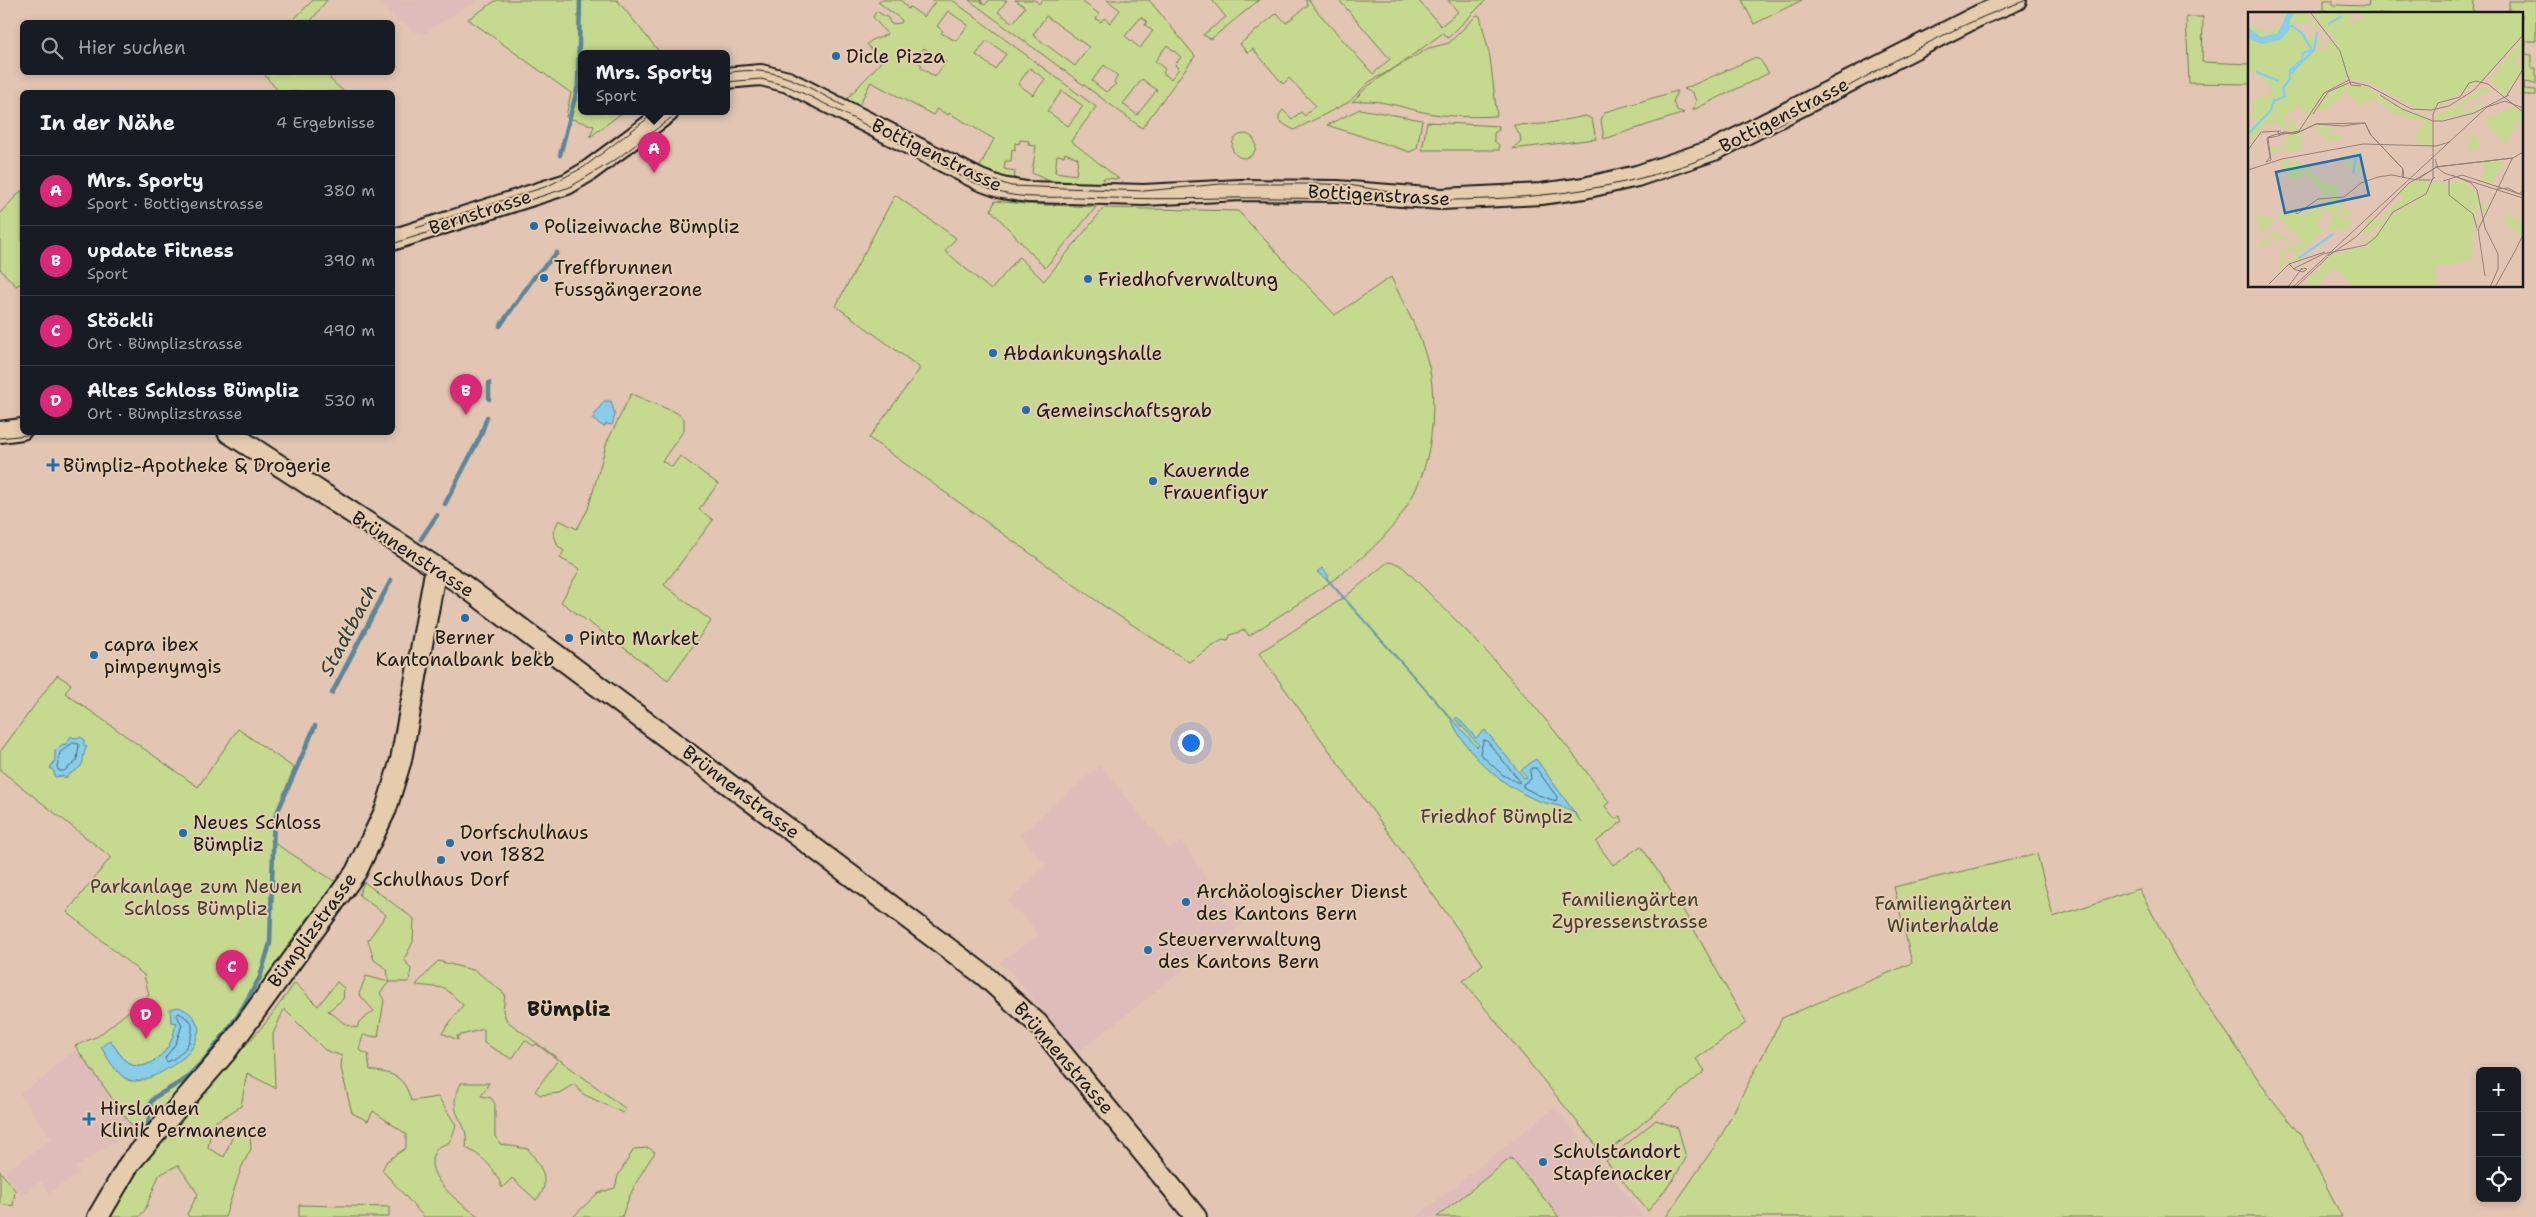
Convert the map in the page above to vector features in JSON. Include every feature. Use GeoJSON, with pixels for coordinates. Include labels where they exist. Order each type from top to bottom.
{"type":"FeatureCollection","features":[{"type":"Feature","properties":{"kind":"street","name":"Bottigenstrasse"},"geometry":{"type":"LineString","coordinates":[[730,78],[757,75],[788,82],[980,180],[1010,190],[1144,195],[1230,191],[1337,191],[1406,198],[1495,197],[1541,194],[1601,185],[1698,157],[1758,130],[1980,15],[2016,0]]}},
{"type":"Feature","properties":{"kind":"street","name":"Bernstrasse"},"geometry":{"type":"LineString","coordinates":[[395,239],[567,184],[590,170],[664,115]]}},
{"type":"Feature","properties":{"kind":"street"},"geometry":{"type":"LineString","coordinates":[[0,432],[20,429]]}},
{"type":"Feature","properties":{"kind":"street","name":"Brünnenstrasse"},"geometry":{"type":"LineString","coordinates":[[233,435],[436,567],[873,891],[1019,1005],[1038,1024],[1196,1217]]}},
{"type":"Feature","properties":{"kind":"street","name":"Bümplizstrasse"},"geometry":{"type":"LineString","coordinates":[[98,1217],[129,1164],[225,1053],[356,872],[386,809],[402,760],[436,567]]}},
{"type":"Feature","properties":{"kind":"shaded area"},"geometry":{"type":"Polygon","coordinates":[[[375,0],[477,0],[423,34],[413,31],[406,24],[401,24],[375,0]]]}},
{"type":"Feature","properties":{"kind":"shaded area"},"geometry":{"type":"Polygon","coordinates":[[[1100,766],[1169,849],[1182,841],[1203,874],[1243,923],[1077,1053],[1012,973],[999,963],[1038,935],[1027,919],[1008,902],[1047,865],[1020,835],[1100,766]]]}},
{"type":"Feature","properties":{"kind":"shaded area","name":"Hirslanden Klinik Permanence"},"geometry":{"type":"Polygon","coordinates":[[[76,1050],[80,1050],[136,1127],[76,1167],[79,1173],[49,1193],[41,1181],[21,1195],[5,1172],[52,1139],[20,1094],[46,1076],[57,1063],[76,1050]]]}},
{"type":"Feature","properties":{"kind":"shaded area","name":"Schulstandort Stapfenacker"},"geometry":{"type":"Polygon","coordinates":[[[1555,1107],[1644,1217],[1416,1217],[1555,1107]]]}},
{"type":"Feature","properties":{"kind":"green space"},"geometry":{"type":"Polygon","coordinates":[[[313,0],[327,0],[312,20],[293,20],[313,0]]]}},
{"type":"Feature","properties":{"kind":"green space"},"geometry":{"type":"Polygon","coordinates":[[[497,0],[617,0],[658,50],[578,50],[578,115],[619,115],[590,137],[594,126],[566,117],[571,93],[468,19],[497,0]]]}},
{"type":"Feature","properties":{"kind":"green space"},"geometry":{"type":"Polygon","coordinates":[[[880,0],[901,0],[908,9],[910,7],[924,17],[935,2],[933,0],[952,0],[1096,107],[1071,141],[1119,179],[1103,178],[1103,183],[1051,182],[1032,173],[1036,146],[1028,145],[1029,141],[1020,140],[1019,144],[1015,143],[1015,150],[1012,149],[1011,161],[1005,161],[1004,169],[1015,171],[1014,181],[978,170],[994,139],[949,113],[948,115],[937,109],[933,115],[871,82],[858,107],[846,100],[881,62],[867,44],[875,38],[877,39],[887,34],[873,17],[876,11],[888,18],[891,24],[901,23],[902,20],[878,2],[880,0]],[[948,11],[937,26],[943,31],[941,33],[956,41],[968,25],[948,11]],[[987,40],[976,55],[995,69],[1006,54],[987,40]],[[924,48],[915,60],[922,65],[920,67],[935,77],[946,62],[924,48]],[[1030,68],[1018,84],[1033,95],[1045,79],[1030,68]],[[1062,91],[1047,111],[1068,126],[1083,106],[1062,91]],[[1065,153],[1064,156],[1057,155],[1055,172],[1076,175],[1078,158],[1065,153]]]}},
{"type":"Feature","properties":{"kind":"green space"},"geometry":{"type":"Polygon","coordinates":[[[969,0],[982,0],[981,2],[985,5],[989,0],[1007,0],[998,12],[1013,23],[1025,7],[1015,0],[1035,0],[1039,4],[1042,0],[1080,0],[1099,14],[1096,19],[1101,22],[1104,18],[1110,23],[1120,10],[1107,0],[1149,0],[1195,56],[1142,128],[969,0]],[[1046,16],[1033,35],[1075,66],[1089,47],[1046,16]],[[1141,17],[1125,36],[1140,48],[1153,31],[1145,25],[1147,22],[1141,17]],[[1167,45],[1155,61],[1165,69],[1163,73],[1171,79],[1179,69],[1175,65],[1181,57],[1167,45]],[[1104,65],[1092,81],[1106,92],[1116,84],[1114,82],[1118,76],[1104,65]],[[1142,79],[1123,104],[1137,115],[1157,90],[1142,79]]]}},
{"type":"Feature","properties":{"kind":"green space"},"geometry":{"type":"Polygon","coordinates":[[[1212,0],[1259,0],[1211,39],[1203,35],[1226,17],[1212,0]]]}},
{"type":"Feature","properties":{"kind":"green space"},"geometry":{"type":"Polygon","coordinates":[[[1305,0],[1309,0],[1373,74],[1390,59],[1339,0],[1418,0],[1441,26],[1458,12],[1448,0],[1486,0],[1448,38],[1443,33],[1396,67],[1369,82],[1349,102],[1294,130],[1279,121],[1279,115],[1283,110],[1292,119],[1301,112],[1305,116],[1315,105],[1289,78],[1283,84],[1253,49],[1248,53],[1240,44],[1277,13],[1286,23],[1308,5],[1305,0]]]}},
{"type":"Feature","properties":{"kind":"green space"},"geometry":{"type":"Polygon","coordinates":[[[1742,0],[1802,0],[1754,24],[1742,0]]]}},
{"type":"Feature","properties":{"kind":"green space"},"geometry":{"type":"Polygon","coordinates":[[[2324,0],[2333,0],[2333,5],[2368,6],[2369,0],[2474,0],[2473,12],[2324,12],[2324,0]]]}},
{"type":"Feature","properties":{"kind":"green space"},"geometry":{"type":"Polygon","coordinates":[[[2509,1],[2536,1],[2536,41],[2526,41],[2525,54],[2531,55],[2531,68],[2536,68],[2536,84],[2525,82],[2524,89],[2524,12],[2509,12],[2509,1]]]}},
{"type":"Feature","properties":{"kind":"green space"},"geometry":{"type":"Polygon","coordinates":[[[1477,15],[1480,16],[1490,57],[1497,116],[1442,115],[1372,101],[1352,102],[1367,87],[1388,72],[1429,48],[1449,43],[1477,15]]]}},
{"type":"Feature","properties":{"kind":"green space"},"geometry":{"type":"Polygon","coordinates":[[[2186,17],[2203,17],[2202,62],[2248,64],[2248,84],[2189,83],[2186,17]]]}},
{"type":"Feature","properties":{"kind":"green space"},"geometry":{"type":"Polygon","coordinates":[[[1754,58],[1760,60],[1769,73],[1693,110],[1696,101],[1693,93],[1684,89],[1754,58]]]}},
{"type":"Feature","properties":{"kind":"green space"},"geometry":{"type":"Polygon","coordinates":[[[265,75],[331,75],[330,79],[342,90],[277,90],[265,75]]]}},
{"type":"Feature","properties":{"kind":"green space"},"geometry":{"type":"Polygon","coordinates":[[[2524,89],[2536,90],[2536,95],[2524,95],[2524,89]]]}},
{"type":"Feature","properties":{"kind":"green space"},"geometry":{"type":"Polygon","coordinates":[[[1677,91],[1673,102],[1677,110],[1684,113],[1604,139],[1601,120],[1605,112],[1677,91]]]}},
{"type":"Feature","properties":{"kind":"green space"},"geometry":{"type":"Polygon","coordinates":[[[1360,109],[1422,120],[1417,148],[1410,152],[1327,125],[1360,109]]]}},
{"type":"Feature","properties":{"kind":"green space"},"geometry":{"type":"Polygon","coordinates":[[[1585,116],[1592,119],[1596,139],[1512,149],[1521,141],[1520,135],[1513,125],[1544,124],[1585,116]]]}},
{"type":"Feature","properties":{"kind":"green space"},"geometry":{"type":"Polygon","coordinates":[[[1427,122],[1499,126],[1499,130],[1494,133],[1494,141],[1499,145],[1499,150],[1422,150],[1427,122]]]}},
{"type":"Feature","properties":{"kind":"green space"},"geometry":{"type":"Polygon","coordinates":[[[1244,134],[1253,137],[1256,146],[1253,155],[1244,158],[1235,155],[1232,146],[1235,137],[1244,134]]]}},
{"type":"Feature","properties":{"kind":"green space"},"geometry":{"type":"Polygon","coordinates":[[[20,192],[20,284],[16,286],[0,269],[0,213],[20,192]]]}},
{"type":"Feature","properties":{"kind":"green space"},"geometry":{"type":"Polygon","coordinates":[[[895,195],[956,238],[945,251],[991,290],[1019,257],[1044,281],[1104,208],[1238,211],[1335,315],[1391,277],[1421,341],[1427,359],[1432,387],[1432,425],[1425,464],[1412,498],[1392,526],[1369,552],[1341,574],[1249,636],[1245,630],[1230,635],[1228,641],[1222,640],[1189,662],[1104,606],[869,438],[919,370],[919,367],[836,306],[895,195]]]}},
{"type":"Feature","properties":{"kind":"green space"},"geometry":{"type":"Polygon","coordinates":[[[995,201],[1096,207],[1045,268],[991,210],[995,201]]]}},
{"type":"Feature","properties":{"kind":"green space"},"geometry":{"type":"Polygon","coordinates":[[[631,394],[677,413],[684,419],[684,430],[662,461],[672,467],[680,456],[718,484],[699,509],[713,520],[664,585],[711,621],[668,680],[561,602],[580,569],[560,558],[564,551],[558,546],[553,532],[559,520],[577,529],[588,509],[607,442],[631,394]]]}},
{"type":"Feature","properties":{"kind":"green space","name":"Friedhof Bümpliz"},"geometry":{"type":"Polygon","coordinates":[[[1388,562],[1398,564],[1406,570],[1473,637],[1568,747],[1609,802],[1605,806],[1615,819],[1620,816],[1623,821],[1596,842],[1613,865],[1641,846],[1682,908],[1746,1023],[1696,1059],[1705,1071],[1601,1158],[1593,1148],[1596,1145],[1463,981],[1483,964],[1259,653],[1345,597],[1388,562]]]}},
{"type":"Feature","properties":{"kind":"green space","name":"Parkanlage zum Neuen Schloss Bümpliz"},"geometry":{"type":"Polygon","coordinates":[[[57,675],[71,684],[65,693],[198,787],[238,729],[294,768],[273,820],[271,841],[336,882],[295,935],[225,1042],[141,1139],[75,1046],[98,1036],[149,995],[144,975],[67,912],[111,857],[0,770],[0,752],[57,675]],[[195,1019],[174,1022],[177,1022],[169,1046],[153,1062],[140,1066],[127,1062],[110,1041],[111,1053],[116,1069],[130,1081],[167,1067],[178,1062],[187,1054],[193,1045],[196,1034],[195,1019]]]}},
{"type":"Feature","properties":{"kind":"green space","name":"Familiengärten Winterhalde"},"geometry":{"type":"Polygon","coordinates":[[[2037,854],[2053,917],[2139,889],[2176,958],[2268,1094],[2301,1136],[2342,1217],[1666,1217],[1719,1140],[1782,1018],[1912,963],[1894,887],[2037,854]]]}},
{"type":"Feature","properties":{"kind":"green space"},"geometry":{"type":"Polygon","coordinates":[[[364,882],[414,919],[413,942],[404,959],[411,969],[409,982],[389,982],[387,969],[374,960],[368,940],[386,915],[359,895],[364,882]]]}},
{"type":"Feature","properties":{"kind":"green space"},"geometry":{"type":"Polygon","coordinates":[[[438,961],[476,971],[505,994],[503,1011],[507,1021],[626,1109],[623,1113],[583,1094],[574,1084],[559,1093],[540,1095],[535,1091],[558,1060],[536,1044],[534,1046],[525,1040],[512,1059],[484,1043],[484,1029],[457,1036],[458,1040],[442,1033],[463,1005],[445,988],[416,985],[438,961]]]}},
{"type":"Feature","properties":{"kind":"green space"},"geometry":{"type":"Polygon","coordinates":[[[366,976],[389,982],[380,993],[384,1000],[378,1037],[363,1035],[359,1050],[368,1054],[370,1070],[397,1077],[405,1086],[411,1101],[438,1097],[456,1125],[449,1142],[436,1149],[432,1161],[433,1170],[438,1180],[454,1198],[480,1217],[424,1217],[382,1170],[387,1161],[406,1148],[406,1134],[373,1111],[368,1121],[352,1113],[341,1068],[342,1056],[325,1050],[284,1009],[273,1034],[275,1088],[247,1073],[241,1106],[212,1124],[208,1148],[224,1157],[235,1131],[250,1133],[251,1149],[242,1166],[225,1217],[189,1217],[187,1214],[198,1194],[178,1165],[159,1175],[145,1210],[139,1217],[109,1217],[134,1173],[146,1157],[264,1025],[295,983],[318,1006],[337,982],[344,988],[343,999],[328,1011],[344,1023],[357,1028],[359,1022],[374,1011],[359,994],[366,976]]]}},
{"type":"Feature","properties":{"kind":"green space"},"geometry":{"type":"Polygon","coordinates":[[[461,1083],[489,1083],[481,1096],[491,1098],[495,1104],[495,1136],[500,1144],[528,1149],[537,1161],[543,1174],[544,1187],[536,1200],[512,1178],[502,1188],[488,1164],[466,1148],[466,1133],[457,1114],[455,1102],[461,1083]]]}},
{"type":"Feature","properties":{"kind":"green space"},"geometry":{"type":"Polygon","coordinates":[[[1656,1120],[1678,1128],[1686,1158],[1673,1180],[1648,1211],[1606,1161],[1656,1120]]]}},
{"type":"Feature","properties":{"kind":"green space"},"geometry":{"type":"Polygon","coordinates":[[[649,1148],[655,1152],[636,1183],[622,1217],[573,1217],[598,1193],[615,1188],[618,1176],[634,1149],[649,1148]]]}},
{"type":"Feature","properties":{"kind":"green space"},"geometry":{"type":"Polygon","coordinates":[[[1511,1158],[1559,1217],[1437,1217],[1511,1158]]]}},
{"type":"Feature","properties":{"kind":"green space"},"geometry":{"type":"Polygon","coordinates":[[[0,1171],[15,1190],[13,1206],[0,1204],[0,1171]]]}},
{"type":"Feature","properties":{"kind":"green space"},"geometry":{"type":"Polygon","coordinates":[[[299,1205],[389,1207],[389,1217],[299,1217],[299,1205]]]}},
{"type":"Feature","properties":{"kind":"water"},"geometry":{"type":"Polygon","coordinates":[[[604,401],[611,401],[615,415],[612,425],[606,424],[604,427],[592,419],[604,401]]]}},
{"type":"Feature","properties":{"kind":"water"},"geometry":{"type":"Polygon","coordinates":[[[1322,568],[1329,576],[1327,578],[1477,747],[1479,745],[1455,719],[1457,717],[1476,738],[1485,730],[1524,778],[1527,777],[1521,770],[1536,759],[1582,823],[1569,809],[1540,801],[1523,793],[1497,777],[1486,767],[1466,745],[1451,719],[1327,580],[1317,572],[1322,568]]]}},
{"type":"Feature","properties":{"kind":"water"},"geometry":{"type":"Polygon","coordinates":[[[71,736],[84,739],[84,745],[87,747],[81,766],[66,778],[62,776],[55,777],[53,770],[50,768],[55,760],[55,751],[61,745],[66,744],[71,736]]]}},
{"type":"Feature","properties":{"kind":"water"},"geometry":{"type":"Polygon","coordinates":[[[178,1007],[192,1015],[199,1029],[195,1044],[190,1051],[170,1067],[152,1077],[136,1081],[124,1078],[113,1066],[101,1047],[110,1040],[127,1062],[140,1066],[153,1062],[164,1052],[171,1041],[177,1023],[171,1022],[170,1009],[178,1007]]]}},
{"type":"Feature","properties":{"kind":"waterway","name":"Stadtbach"},"geometry":{"type":"LineString","coordinates":[[579,50],[580,0]]}},
{"type":"Feature","properties":{"kind":"waterway","name":"Stadtbach"},"geometry":{"type":"LineString","coordinates":[[560,155],[578,86]]}},
{"type":"Feature","properties":{"kind":"waterway","name":"Stadtbach"},"geometry":{"type":"LineString","coordinates":[[500,326],[535,276],[557,253]]}},
{"type":"Feature","properties":{"kind":"waterway","name":"Stadtbach"},"geometry":{"type":"LineString","coordinates":[[489,383],[489,399]]}},
{"type":"Feature","properties":{"kind":"waterway","name":"Stadtbach"},"geometry":{"type":"LineString","coordinates":[[445,504],[481,435],[487,417]]}},
{"type":"Feature","properties":{"kind":"waterway","name":"Stadtbach"},"geometry":{"type":"LineString","coordinates":[[421,539],[437,515]]}},
{"type":"Feature","properties":{"kind":"waterway","name":"Stadtbach"},"geometry":{"type":"LineString","coordinates":[[332,693],[391,580]]}},
{"type":"Feature","properties":{"kind":"waterway","name":"Stadtbach"},"geometry":{"type":"LineString","coordinates":[[133,1138],[148,1125],[151,1102],[155,1097],[184,1080],[208,1056],[237,1017],[260,977],[270,943],[274,820],[315,726]]}},
{"type":"Feature","properties":{"kind":"tram line"},"geometry":{"type":"LineString","coordinates":[[730,82],[761,79],[787,86],[843,113],[973,182],[998,192],[1017,196],[1406,200],[1465,200],[1523,197],[1581,190],[1639,179],[1697,161],[1781,123],[1943,36],[1984,16],[2027,0]]}},
{"type":"Feature","properties":{"kind":"tram line"},"geometry":{"type":"LineString","coordinates":[[730,73],[759,71],[788,78],[844,106]]}},
{"type":"Feature","properties":{"kind":"tram line"},"geometry":{"type":"LineString","coordinates":[[416,228],[548,186],[584,167],[652,115]]}},
{"type":"Feature","properties":{"kind":"tram line"},"geometry":{"type":"LineString","coordinates":[[395,243],[570,187],[618,158],[675,115]]}},
{"type":"Feature","properties":{"kind":"tram line"},"geometry":{"type":"LineString","coordinates":[[881,126],[984,177],[1011,186],[1144,191],[1221,184],[1325,184],[1349,185],[1401,194]]}},
{"type":"Feature","properties":{"kind":"tram line"},"geometry":{"type":"LineString","coordinates":[[0,421],[20,418]]}},
{"type":"Feature","properties":{"kind":"tram line"},"geometry":{"type":"LineString","coordinates":[[0,438],[26,435]]}},
{"type":"Feature","properties":{"kind":"place","name":"Dicle Pizza"},"geometry":{"type":"Point","coordinates":[836,56]}},
{"type":"Feature","properties":{"kind":"place","name":"Mrs. Sporty"},"geometry":{"type":"Point","coordinates":[654,173]}},
{"type":"Feature","properties":{"kind":"place","name":"Polizeiwache Bümpliz"},"geometry":{"type":"Point","coordinates":[534,226]}},
{"type":"Feature","properties":{"kind":"place","name":"Treffbrunnen Fussgängerzone"},"geometry":{"type":"Point","coordinates":[544,278]}},
{"type":"Feature","properties":{"kind":"place","name":"Friedhofverwaltung"},"geometry":{"type":"Point","coordinates":[1088,279]}},
{"type":"Feature","properties":{"kind":"place","name":"Abdankungshalle"},"geometry":{"type":"Point","coordinates":[993,353]}},
{"type":"Feature","properties":{"kind":"place","name":"Gemeinschaftsgrab"},"geometry":{"type":"Point","coordinates":[1026,410]}},
{"type":"Feature","properties":{"kind":"place","name":"update Fitness"},"geometry":{"type":"Point","coordinates":[466,415]}},
{"type":"Feature","properties":{"kind":"place","name":"Bümpliz-Apotheke & Drogerie"},"geometry":{"type":"Point","coordinates":[53,465]}},
{"type":"Feature","properties":{"kind":"place","name":"Kauernde Frauenfigur"},"geometry":{"type":"Point","coordinates":[1153,481]}},
{"type":"Feature","properties":{"kind":"place","name":"Berner Kantonalbank bekb"},"geometry":{"type":"Point","coordinates":[465,618]}},
{"type":"Feature","properties":{"kind":"place","name":"Pinto Market"},"geometry":{"type":"Point","coordinates":[569,638]}},
{"type":"Feature","properties":{"kind":"place","name":"capra ibex pimpenymgis"},"geometry":{"type":"Point","coordinates":[94,655]}},
{"type":"Feature","properties":{"kind":"place","name":"Neues Schloss Bümpliz"},"geometry":{"type":"Point","coordinates":[183,833]}},
{"type":"Feature","properties":{"kind":"place","name":"Dorfschulhaus von 1882"},"geometry":{"type":"Point","coordinates":[450,843]}},
{"type":"Feature","properties":{"kind":"place","name":"Schulhaus Dorf"},"geometry":{"type":"Point","coordinates":[441,860]}},
{"type":"Feature","properties":{"kind":"place","name":"Archäologischer Dienst des Kantons Bern"},"geometry":{"type":"Point","coordinates":[1186,902]}},
{"type":"Feature","properties":{"kind":"place","name":"Steuerverwaltung des Kantons Bern"},"geometry":{"type":"Point","coordinates":[1148,950]}},
{"type":"Feature","properties":{"kind":"place","name":"Stöckli"},"geometry":{"type":"Point","coordinates":[232,991]}},
{"type":"Feature","properties":{"kind":"place","name":"Altes Schloss Bümpliz"},"geometry":{"type":"Point","coordinates":[146,1039]}},
{"type":"Feature","properties":{"kind":"place","name":"Hirslanden Klinik Permanence"},"geometry":{"type":"Point","coordinates":[89,1119]}},
{"type":"Feature","properties":{"kind":"place","name":"Schulstandort Stapfenacker"},"geometry":{"type":"Point","coordinates":[1543,1162]}},
{"type":"Feature","properties":{"kind":"district","name":"Bümpliz"},"geometry":{"type":"Point","coordinates":[569,1009]}},
{"type":"Feature","properties":{"kind":"park label","name":"Familiengärten Zypressenstrasse"},"geometry":{"type":"Point","coordinates":[1630,910]}}]}
